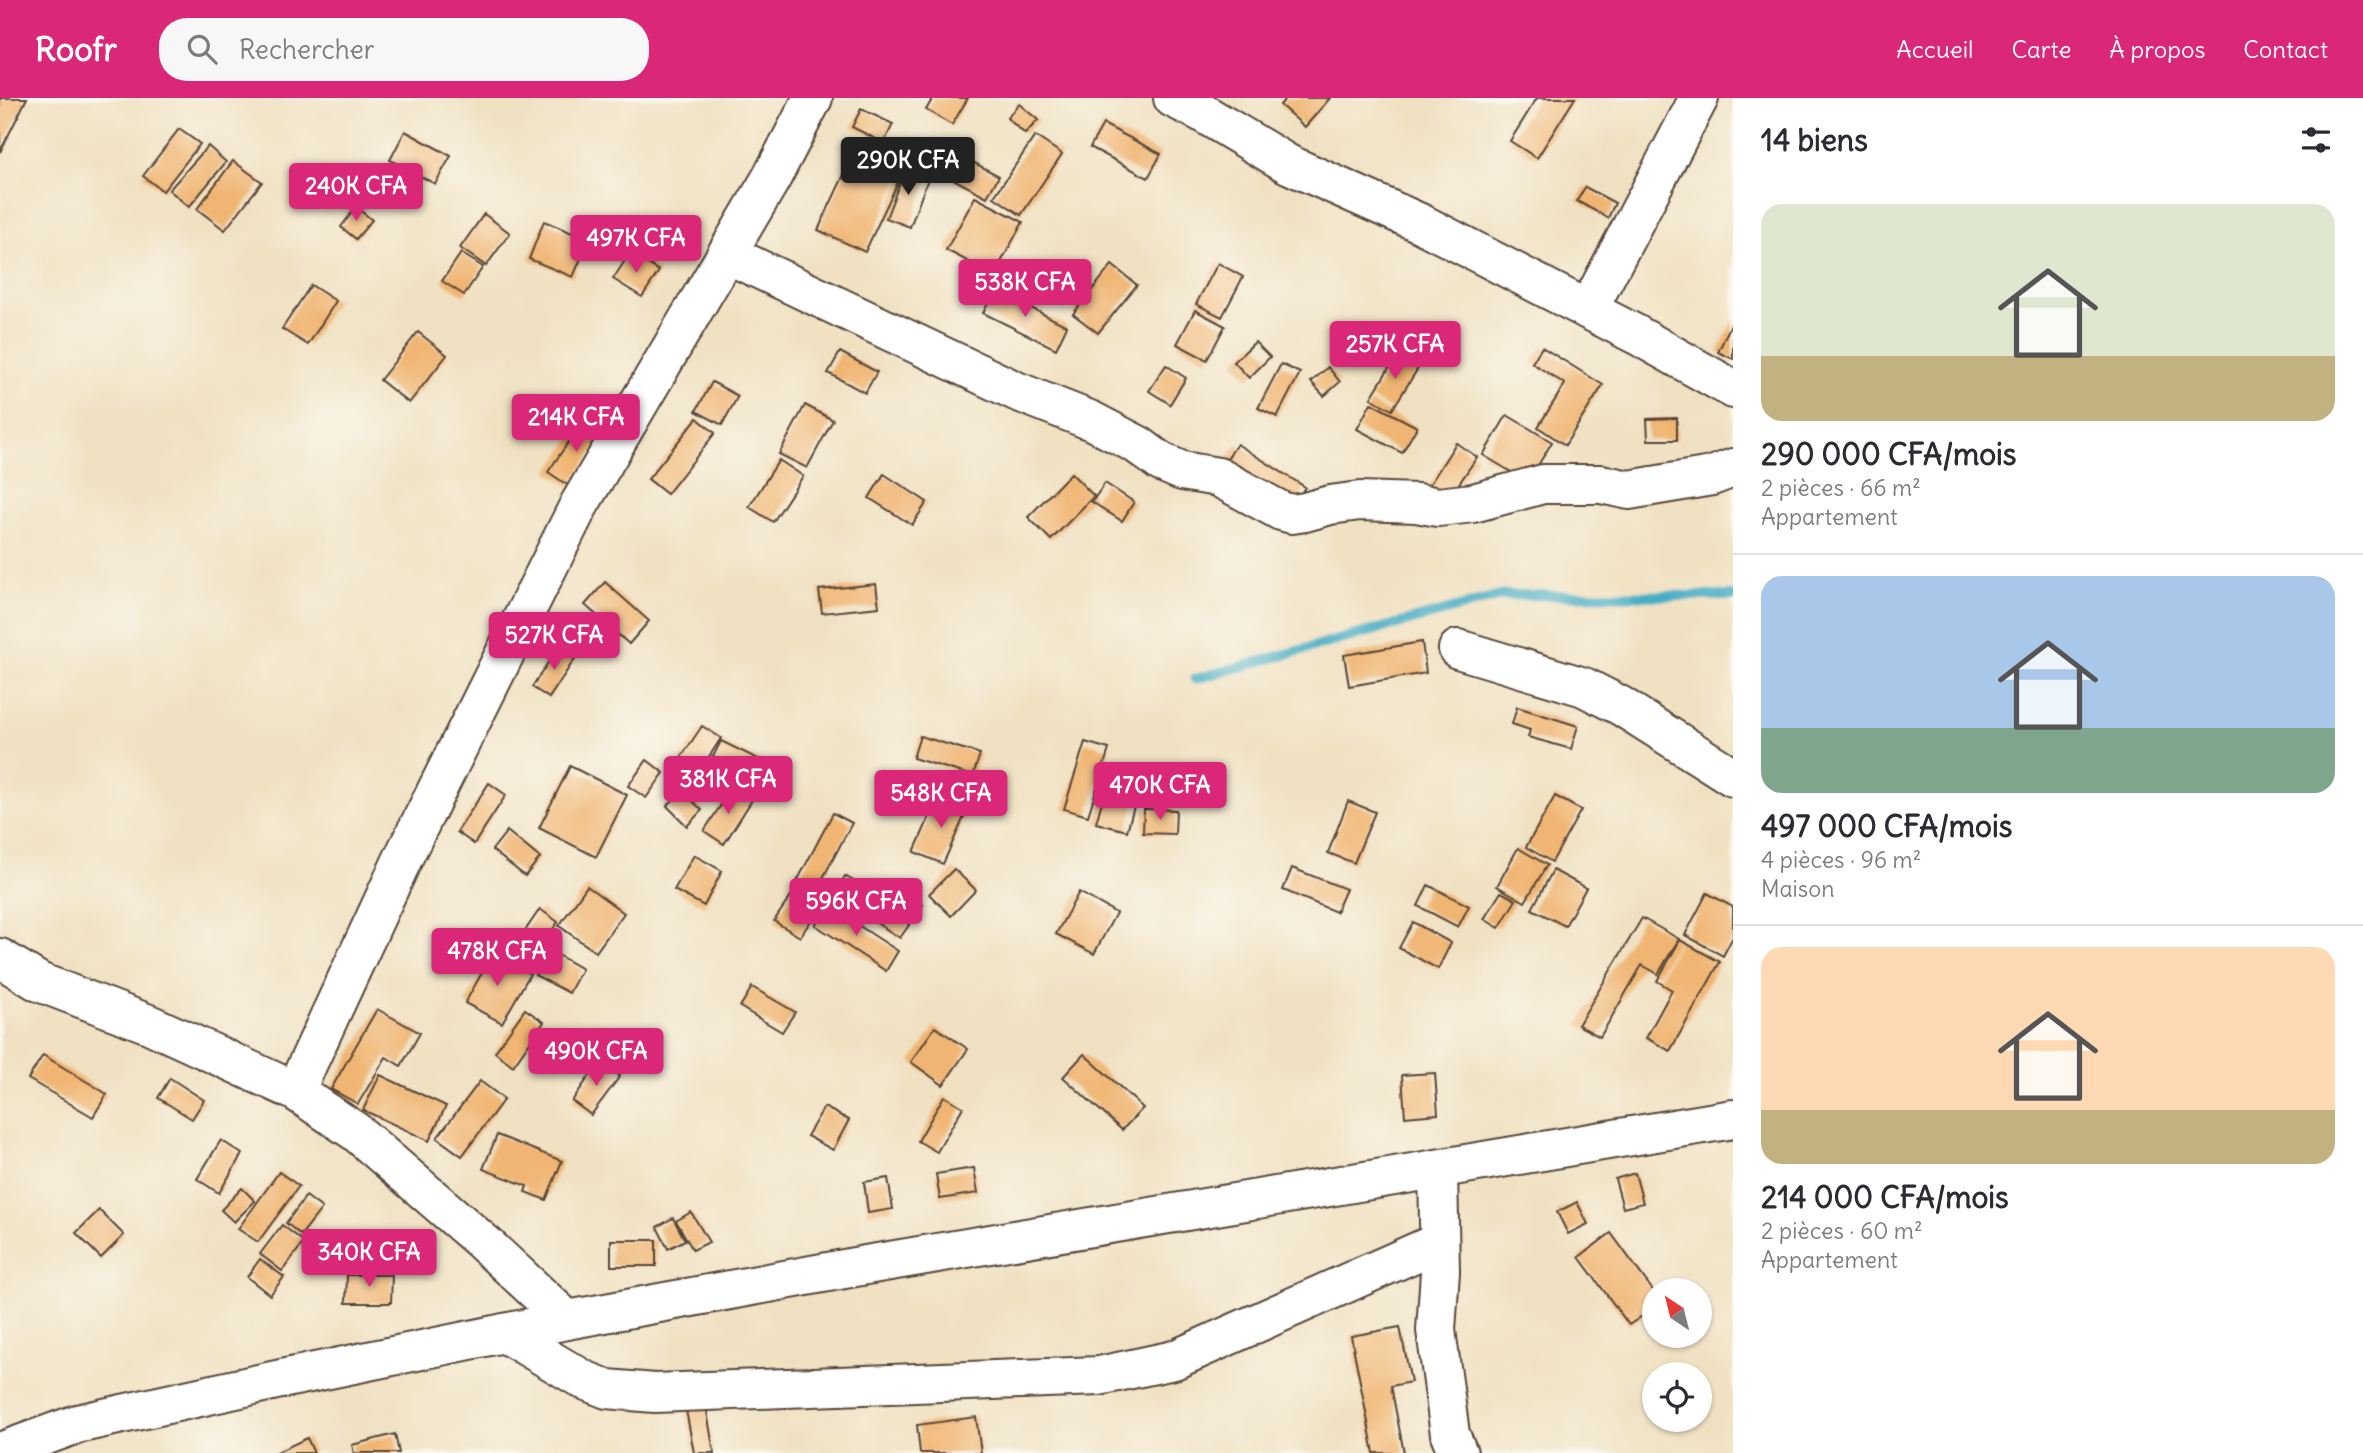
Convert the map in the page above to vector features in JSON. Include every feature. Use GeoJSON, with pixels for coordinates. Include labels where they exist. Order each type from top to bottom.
{"type":"FeatureCollection","features":[{"type":"Feature","properties":{"kind":"street"},"geometry":{"type":"LineString","coordinates":[[295,1091],[405,854],[579,505],[772,177],[813,98]]}},
{"type":"Feature","properties":{"kind":"street"},"geometry":{"type":"LineString","coordinates":[[1173,98],[1288,164],[1420,223],[1733,388]]}},
{"type":"Feature","properties":{"kind":"street"},"geometry":{"type":"LineString","coordinates":[[1588,310],[1699,98]]}},
{"type":"Feature","properties":{"kind":"street"},"geometry":{"type":"LineString","coordinates":[[727,254],[1016,391],[1092,421],[1138,445],[1161,462],[1182,471],[1218,477],[1281,511],[1292,514],[1360,501],[1417,503],[1438,507],[1473,503],[1543,484],[1601,484],[1629,490],[1712,476],[1733,468]]}},
{"type":"Feature","properties":{"kind":"street"},"geometry":{"type":"LineString","coordinates":[[1458,649],[1584,687],[1621,706],[1733,776]]}},
{"type":"Feature","properties":{"kind":"street"},"geometry":{"type":"LineString","coordinates":[[0,958],[39,982],[149,1024],[295,1091],[356,1132],[483,1242],[567,1320]]}},
{"type":"Feature","properties":{"kind":"street"},"geometry":{"type":"LineString","coordinates":[[0,1452],[77,1424],[567,1320],[866,1265],[1733,1119]]}},
{"type":"Feature","properties":{"kind":"street"},"geometry":{"type":"LineString","coordinates":[[1438,1170],[1440,1272],[1436,1331],[1450,1434],[1458,1453]]}},
{"type":"Feature","properties":{"kind":"street"},"geometry":{"type":"LineString","coordinates":[[504,1333],[584,1380],[607,1389],[655,1393],[1099,1376],[1174,1360],[1439,1242]]}},
{"type":"Feature","properties":{"kind":"building"},"geometry":{"type":"Polygon","coordinates":[[[0,98],[27,98],[0,152],[0,98]]]}},
{"type":"Feature","properties":{"kind":"building"},"geometry":{"type":"Polygon","coordinates":[[[933,98],[968,98],[952,125],[926,110],[933,98]]]}},
{"type":"Feature","properties":{"kind":"building"},"geometry":{"type":"Polygon","coordinates":[[[1286,98],[1330,98],[1305,127],[1280,105],[1286,98]]]}},
{"type":"Feature","properties":{"kind":"building"},"geometry":{"type":"Polygon","coordinates":[[[1537,98],[1575,98],[1537,158],[1510,141],[1537,98]]]}},
{"type":"Feature","properties":{"kind":"building"},"geometry":{"type":"Polygon","coordinates":[[[1019,104],[1038,120],[1025,134],[1007,118],[1019,104]]]}},
{"type":"Feature","properties":{"kind":"building"},"geometry":{"type":"Polygon","coordinates":[[[861,109],[893,124],[884,143],[852,127],[861,109]]]}},
{"type":"Feature","properties":{"kind":"building"},"geometry":{"type":"Polygon","coordinates":[[[1103,124],[1161,154],[1148,178],[1090,147],[1103,124]]]}},
{"type":"Feature","properties":{"kind":"building"},"geometry":{"type":"Polygon","coordinates":[[[179,129],[200,144],[163,191],[143,176],[179,129]]]}},
{"type":"Feature","properties":{"kind":"building"},"geometry":{"type":"Polygon","coordinates":[[[405,131],[451,156],[435,184],[390,160],[405,131]]]}},
{"type":"Feature","properties":{"kind":"building"},"geometry":{"type":"Polygon","coordinates":[[[1035,136],[1062,154],[1021,215],[994,197],[1035,136]]]}},
{"type":"Feature","properties":{"kind":"building"},"geometry":{"type":"Polygon","coordinates":[[[208,146],[226,162],[189,207],[169,190],[208,146]]]}},
{"type":"Feature","properties":{"kind":"building"},"geometry":{"type":"Polygon","coordinates":[[[856,149],[903,171],[865,252],[818,230],[856,149]]]}},
{"type":"Feature","properties":{"kind":"building"},"geometry":{"type":"Polygon","coordinates":[[[950,150],[999,176],[987,197],[938,171],[950,150]]]}},
{"type":"Feature","properties":{"kind":"building"},"geometry":{"type":"Polygon","coordinates":[[[233,161],[262,182],[225,230],[197,209],[233,161]]]}},
{"type":"Feature","properties":{"kind":"building"},"geometry":{"type":"Polygon","coordinates":[[[906,167],[929,176],[910,227],[886,218],[906,167]]]}},
{"type":"Feature","properties":{"kind":"building"},"geometry":{"type":"Polygon","coordinates":[[[1585,187],[1615,203],[1608,218],[1577,201],[1585,187]]]}},
{"type":"Feature","properties":{"kind":"building"},"geometry":{"type":"Polygon","coordinates":[[[975,197],[1023,222],[994,275],[946,250],[975,197]]]}},
{"type":"Feature","properties":{"kind":"building"},"geometry":{"type":"Polygon","coordinates":[[[356,207],[372,220],[356,239],[341,227],[356,207]]]}},
{"type":"Feature","properties":{"kind":"building"},"geometry":{"type":"Polygon","coordinates":[[[484,214],[510,233],[486,266],[460,248],[484,214]]]}},
{"type":"Feature","properties":{"kind":"building"},"geometry":{"type":"Polygon","coordinates":[[[544,221],[589,240],[573,277],[529,259],[544,221]]]}},
{"type":"Feature","properties":{"kind":"building"},"geometry":{"type":"Polygon","coordinates":[[[461,253],[483,267],[464,295],[442,281],[461,253]]]}},
{"type":"Feature","properties":{"kind":"building"},"geometry":{"type":"Polygon","coordinates":[[[630,253],[659,271],[642,297],[613,279],[630,253]]]}},
{"type":"Feature","properties":{"kind":"building"},"geometry":{"type":"Polygon","coordinates":[[[1218,263],[1243,277],[1222,317],[1196,304],[1218,263]]]}},
{"type":"Feature","properties":{"kind":"building"},"geometry":{"type":"Polygon","coordinates":[[[1112,265],[1137,285],[1098,333],[1073,314],[1112,265]]]}},
{"type":"Feature","properties":{"kind":"building"},"geometry":{"type":"Polygon","coordinates":[[[311,285],[336,301],[308,345],[282,329],[311,285]]]}},
{"type":"Feature","properties":{"kind":"building"},"geometry":{"type":"Polygon","coordinates":[[[995,290],[1067,326],[1056,349],[983,313],[995,290]]]}},
{"type":"Feature","properties":{"kind":"building"},"geometry":{"type":"Polygon","coordinates":[[[1195,310],[1225,326],[1207,360],[1177,344],[1195,310]]]}},
{"type":"Feature","properties":{"kind":"building"},"geometry":{"type":"Polygon","coordinates":[[[1733,320],[1733,359],[1718,352],[1733,320]]]}},
{"type":"Feature","properties":{"kind":"building"},"geometry":{"type":"Polygon","coordinates":[[[418,332],[447,355],[409,403],[380,380],[418,332]]]}},
{"type":"Feature","properties":{"kind":"building"},"geometry":{"type":"Polygon","coordinates":[[[1255,342],[1270,357],[1249,378],[1234,362],[1255,342]]]}},
{"type":"Feature","properties":{"kind":"building"},"geometry":{"type":"Polygon","coordinates":[[[1542,347],[1603,385],[1565,445],[1538,427],[1565,384],[1532,363],[1542,347]]]}},
{"type":"Feature","properties":{"kind":"building"},"geometry":{"type":"Polygon","coordinates":[[[840,352],[877,372],[865,393],[828,373],[840,352]]]}},
{"type":"Feature","properties":{"kind":"building"},"geometry":{"type":"Polygon","coordinates":[[[1398,353],[1420,365],[1392,410],[1371,398],[1398,353]]]}},
{"type":"Feature","properties":{"kind":"building"},"geometry":{"type":"Polygon","coordinates":[[[1281,364],[1300,373],[1277,417],[1258,408],[1281,364]]]}},
{"type":"Feature","properties":{"kind":"building"},"geometry":{"type":"Polygon","coordinates":[[[1166,365],[1186,378],[1170,404],[1149,391],[1166,365]]]}},
{"type":"Feature","properties":{"kind":"building"},"geometry":{"type":"Polygon","coordinates":[[[1328,367],[1340,382],[1324,396],[1311,382],[1328,367]]]}},
{"type":"Feature","properties":{"kind":"building"},"geometry":{"type":"Polygon","coordinates":[[[712,382],[738,396],[722,425],[696,411],[712,382]]]}},
{"type":"Feature","properties":{"kind":"building"},"geometry":{"type":"Polygon","coordinates":[[[1371,403],[1417,427],[1402,453],[1357,429],[1371,403]]]}},
{"type":"Feature","properties":{"kind":"building"},"geometry":{"type":"Polygon","coordinates":[[[805,405],[833,420],[807,468],[779,454],[805,405]]]}},
{"type":"Feature","properties":{"kind":"building"},"geometry":{"type":"Polygon","coordinates":[[[1507,415],[1552,442],[1528,482],[1483,455],[1507,415]]]}},
{"type":"Feature","properties":{"kind":"building"},"geometry":{"type":"Polygon","coordinates":[[[697,418],[715,433],[667,494],[648,479],[697,418]]]}},
{"type":"Feature","properties":{"kind":"building"},"geometry":{"type":"Polygon","coordinates":[[[1677,418],[1677,440],[1648,440],[1647,419],[1677,418]]]}},
{"type":"Feature","properties":{"kind":"building"},"geometry":{"type":"Polygon","coordinates":[[[582,422],[604,436],[569,486],[548,472],[582,422]]]}},
{"type":"Feature","properties":{"kind":"building"},"geometry":{"type":"Polygon","coordinates":[[[1456,443],[1477,457],[1448,500],[1428,487],[1456,443]]]}},
{"type":"Feature","properties":{"kind":"building"},"geometry":{"type":"Polygon","coordinates":[[[1237,444],[1305,487],[1293,507],[1224,463],[1237,444]]]}},
{"type":"Feature","properties":{"kind":"building"},"geometry":{"type":"Polygon","coordinates":[[[779,460],[803,476],[773,522],[749,507],[779,460]]]}},
{"type":"Feature","properties":{"kind":"building"},"geometry":{"type":"Polygon","coordinates":[[[1071,473],[1094,496],[1051,540],[1028,517],[1071,473]]]}},
{"type":"Feature","properties":{"kind":"building"},"geometry":{"type":"Polygon","coordinates":[[[884,474],[927,502],[912,525],[869,498],[884,474]]]}},
{"type":"Feature","properties":{"kind":"building"},"geometry":{"type":"Polygon","coordinates":[[[1105,483],[1134,502],[1122,521],[1092,502],[1105,483]]]}},
{"type":"Feature","properties":{"kind":"building"},"geometry":{"type":"Polygon","coordinates":[[[605,582],[649,621],[629,644],[585,605],[605,582]]]}},
{"type":"Feature","properties":{"kind":"building"},"geometry":{"type":"Polygon","coordinates":[[[876,584],[879,607],[822,613],[819,590],[876,584]]]}},
{"type":"Feature","properties":{"kind":"building"},"geometry":{"type":"Polygon","coordinates":[[[1422,642],[1426,673],[1349,686],[1344,655],[1422,642]]]}},
{"type":"Feature","properties":{"kind":"building"},"geometry":{"type":"Polygon","coordinates":[[[559,646],[576,657],[549,698],[532,687],[559,646]]]}},
{"type":"Feature","properties":{"kind":"building"},"geometry":{"type":"Polygon","coordinates":[[[1517,707],[1578,726],[1571,749],[1528,737],[1530,730],[1512,724],[1517,707]]]}},
{"type":"Feature","properties":{"kind":"building"},"geometry":{"type":"Polygon","coordinates":[[[702,726],[721,738],[698,774],[678,762],[702,726]]]}},
{"type":"Feature","properties":{"kind":"building"},"geometry":{"type":"Polygon","coordinates":[[[920,736],[980,754],[973,776],[913,758],[920,736]]]}},
{"type":"Feature","properties":{"kind":"building"},"geometry":{"type":"Polygon","coordinates":[[[721,741],[760,760],[743,792],[705,772],[721,741]]]}},
{"type":"Feature","properties":{"kind":"building"},"geometry":{"type":"Polygon","coordinates":[[[1085,742],[1109,749],[1088,816],[1064,809],[1085,742]]]}},
{"type":"Feature","properties":{"kind":"building"},"geometry":{"type":"Polygon","coordinates":[[[647,760],[664,773],[646,798],[628,786],[647,760]]]}},
{"type":"Feature","properties":{"kind":"building"},"geometry":{"type":"Polygon","coordinates":[[[570,766],[627,795],[596,857],[539,828],[570,766]]]}},
{"type":"Feature","properties":{"kind":"building"},"geometry":{"type":"Polygon","coordinates":[[[1111,769],[1142,778],[1127,831],[1096,823],[1111,769]]]}},
{"type":"Feature","properties":{"kind":"building"},"geometry":{"type":"Polygon","coordinates":[[[489,783],[506,795],[474,844],[457,832],[489,783]]]}},
{"type":"Feature","properties":{"kind":"building"},"geometry":{"type":"Polygon","coordinates":[[[732,788],[752,800],[724,844],[704,831],[732,788]]]}},
{"type":"Feature","properties":{"kind":"building"},"geometry":{"type":"Polygon","coordinates":[[[682,791],[702,810],[687,826],[667,806],[682,791]]]}},
{"type":"Feature","properties":{"kind":"building"},"geometry":{"type":"Polygon","coordinates":[[[939,795],[968,808],[943,864],[914,852],[939,795]]]}},
{"type":"Feature","properties":{"kind":"building"},"geometry":{"type":"Polygon","coordinates":[[[1555,796],[1581,810],[1552,862],[1526,847],[1555,796]]]}},
{"type":"Feature","properties":{"kind":"building"},"geometry":{"type":"Polygon","coordinates":[[[1348,801],[1375,812],[1354,863],[1328,853],[1348,801]]]}},
{"type":"Feature","properties":{"kind":"building"},"geometry":{"type":"Polygon","coordinates":[[[1144,809],[1176,810],[1175,834],[1143,833],[1144,809]]]}},
{"type":"Feature","properties":{"kind":"building"},"geometry":{"type":"Polygon","coordinates":[[[833,813],[852,823],[813,897],[794,887],[833,813]]]}},
{"type":"Feature","properties":{"kind":"building"},"geometry":{"type":"Polygon","coordinates":[[[507,831],[540,858],[525,876],[492,850],[507,831]]]}},
{"type":"Feature","properties":{"kind":"building"},"geometry":{"type":"Polygon","coordinates":[[[1518,848],[1547,865],[1525,902],[1497,886],[1518,848]]]}},
{"type":"Feature","properties":{"kind":"building"},"geometry":{"type":"Polygon","coordinates":[[[694,855],[722,871],[704,906],[674,890],[694,855]]]}},
{"type":"Feature","properties":{"kind":"building"},"geometry":{"type":"Polygon","coordinates":[[[1292,868],[1346,889],[1336,912],[1283,890],[1292,868]]]}},
{"type":"Feature","properties":{"kind":"building"},"geometry":{"type":"Polygon","coordinates":[[[954,869],[976,890],[951,916],[929,894],[954,869]]]}},
{"type":"Feature","properties":{"kind":"building"},"geometry":{"type":"Polygon","coordinates":[[[1553,870],[1586,888],[1565,926],[1532,909],[1553,870]]]}},
{"type":"Feature","properties":{"kind":"building"},"geometry":{"type":"Polygon","coordinates":[[[845,876],[862,886],[847,911],[830,901],[845,876]]]}},
{"type":"Feature","properties":{"kind":"building"},"geometry":{"type":"Polygon","coordinates":[[[1428,885],[1469,906],[1458,927],[1418,906],[1428,885]]]}},
{"type":"Feature","properties":{"kind":"building"},"geometry":{"type":"Polygon","coordinates":[[[587,886],[624,913],[596,952],[559,926],[587,886]]]}},
{"type":"Feature","properties":{"kind":"building"},"geometry":{"type":"Polygon","coordinates":[[[895,887],[923,905],[900,938],[872,920],[895,887]]]}},
{"type":"Feature","properties":{"kind":"building"},"geometry":{"type":"Polygon","coordinates":[[[795,890],[820,907],[800,937],[774,921],[795,890]]]}},
{"type":"Feature","properties":{"kind":"building"},"geometry":{"type":"Polygon","coordinates":[[[1079,892],[1116,913],[1094,954],[1056,934],[1079,892]]]}},
{"type":"Feature","properties":{"kind":"building"},"geometry":{"type":"Polygon","coordinates":[[[1501,892],[1516,900],[1499,928],[1484,919],[1501,892]]]}},
{"type":"Feature","properties":{"kind":"building"},"geometry":{"type":"Polygon","coordinates":[[[1707,893],[1733,907],[1733,937],[1723,956],[1685,935],[1707,893]]]}},
{"type":"Feature","properties":{"kind":"building"},"geometry":{"type":"Polygon","coordinates":[[[827,905],[898,951],[886,971],[815,925],[827,905]]]}},
{"type":"Feature","properties":{"kind":"building"},"geometry":{"type":"Polygon","coordinates":[[[540,909],[558,922],[529,964],[511,951],[540,909]]]}},
{"type":"Feature","properties":{"kind":"building"},"geometry":{"type":"Polygon","coordinates":[[[1642,918],[1679,939],[1658,974],[1642,965],[1600,1037],[1578,1025],[1642,918]]]}},
{"type":"Feature","properties":{"kind":"building"},"geometry":{"type":"Polygon","coordinates":[[[1413,922],[1451,943],[1438,969],[1399,948],[1413,922]]]}},
{"type":"Feature","properties":{"kind":"building"},"geometry":{"type":"Polygon","coordinates":[[[1680,940],[1720,962],[1670,1051],[1646,1038],[1672,990],[1657,981],[1680,940]]]}},
{"type":"Feature","properties":{"kind":"building"},"geometry":{"type":"Polygon","coordinates":[[[549,950],[582,969],[569,993],[535,975],[549,950]]]}},
{"type":"Feature","properties":{"kind":"building"},"geometry":{"type":"Polygon","coordinates":[[[493,953],[530,974],[502,1023],[465,1003],[493,953]]]}},
{"type":"Feature","properties":{"kind":"building"},"geometry":{"type":"Polygon","coordinates":[[[752,987],[795,1012],[782,1032],[740,1007],[752,987]]]}},
{"type":"Feature","properties":{"kind":"building"},"geometry":{"type":"Polygon","coordinates":[[[377,1009],[420,1033],[401,1066],[386,1057],[358,1104],[331,1089],[377,1009]]]}},
{"type":"Feature","properties":{"kind":"building"},"geometry":{"type":"Polygon","coordinates":[[[525,1009],[544,1022],[513,1066],[495,1052],[525,1009]]]}},
{"type":"Feature","properties":{"kind":"building"},"geometry":{"type":"Polygon","coordinates":[[[935,1027],[968,1049],[943,1085],[911,1062],[935,1027]]]}},
{"type":"Feature","properties":{"kind":"building"},"geometry":{"type":"Polygon","coordinates":[[[1084,1054],[1143,1108],[1122,1130],[1063,1077],[1084,1054]]]}},
{"type":"Feature","properties":{"kind":"building"},"geometry":{"type":"Polygon","coordinates":[[[43,1055],[107,1094],[93,1117],[28,1079],[43,1055]]]}},
{"type":"Feature","properties":{"kind":"building"},"geometry":{"type":"Polygon","coordinates":[[[600,1061],[620,1076],[591,1115],[572,1101],[600,1061]]]}},
{"type":"Feature","properties":{"kind":"building"},"geometry":{"type":"Polygon","coordinates":[[[1435,1073],[1438,1114],[1405,1117],[1402,1075],[1435,1073]]]}},
{"type":"Feature","properties":{"kind":"building"},"geometry":{"type":"Polygon","coordinates":[[[380,1075],[446,1106],[429,1141],[363,1110],[380,1075]]]}},
{"type":"Feature","properties":{"kind":"building"},"geometry":{"type":"Polygon","coordinates":[[[170,1078],[204,1100],[192,1119],[158,1098],[170,1078]]]}},
{"type":"Feature","properties":{"kind":"building"},"geometry":{"type":"Polygon","coordinates":[[[480,1081],[504,1099],[462,1156],[437,1138],[480,1081]]]}},
{"type":"Feature","properties":{"kind":"building"},"geometry":{"type":"Polygon","coordinates":[[[944,1096],[963,1107],[937,1152],[918,1141],[944,1096]]]}},
{"type":"Feature","properties":{"kind":"building"},"geometry":{"type":"Polygon","coordinates":[[[824,1107],[849,1120],[833,1150],[807,1136],[824,1107]]]}},
{"type":"Feature","properties":{"kind":"building"},"geometry":{"type":"Polygon","coordinates":[[[497,1135],[562,1161],[546,1200],[525,1192],[527,1186],[483,1169],[497,1135]]]}},
{"type":"Feature","properties":{"kind":"building"},"geometry":{"type":"Polygon","coordinates":[[[221,1140],[242,1154],[219,1193],[197,1179],[221,1140]]]}},
{"type":"Feature","properties":{"kind":"building"},"geometry":{"type":"Polygon","coordinates":[[[974,1168],[978,1193],[940,1199],[936,1174],[974,1168]]]}},
{"type":"Feature","properties":{"kind":"building"},"geometry":{"type":"Polygon","coordinates":[[[279,1172],[299,1186],[258,1242],[238,1229],[279,1172]]]}},
{"type":"Feature","properties":{"kind":"building"},"geometry":{"type":"Polygon","coordinates":[[[1635,1173],[1643,1203],[1623,1208],[1615,1179],[1635,1173]]]}},
{"type":"Feature","properties":{"kind":"building"},"geometry":{"type":"Polygon","coordinates":[[[888,1178],[893,1209],[868,1213],[864,1182],[888,1178]]]}},
{"type":"Feature","properties":{"kind":"building"},"geometry":{"type":"Polygon","coordinates":[[[242,1188],[255,1201],[234,1222],[221,1210],[242,1188]]]}},
{"type":"Feature","properties":{"kind":"building"},"geometry":{"type":"Polygon","coordinates":[[[306,1196],[322,1208],[301,1235],[286,1223],[306,1196]]]}},
{"type":"Feature","properties":{"kind":"building"},"geometry":{"type":"Polygon","coordinates":[[[1577,1202],[1588,1224],[1568,1234],[1557,1212],[1577,1202]]]}},
{"type":"Feature","properties":{"kind":"building"},"geometry":{"type":"Polygon","coordinates":[[[99,1210],[124,1235],[101,1258],[76,1233],[99,1210]]]}},
{"type":"Feature","properties":{"kind":"building"},"geometry":{"type":"Polygon","coordinates":[[[691,1212],[709,1242],[693,1250],[676,1221],[691,1212]]]}},
{"type":"Feature","properties":{"kind":"building"},"geometry":{"type":"Polygon","coordinates":[[[673,1218],[685,1240],[668,1249],[657,1227],[673,1218]]]}},
{"type":"Feature","properties":{"kind":"building"},"geometry":{"type":"Polygon","coordinates":[[[282,1225],[304,1242],[282,1271],[260,1254],[282,1225]]]}},
{"type":"Feature","properties":{"kind":"building"},"geometry":{"type":"Polygon","coordinates":[[[1611,1233],[1644,1278],[1642,1316],[1629,1325],[1579,1257],[1611,1233]]]}},
{"type":"Feature","properties":{"kind":"building"},"geometry":{"type":"Polygon","coordinates":[[[611,1240],[656,1240],[656,1266],[611,1266],[611,1240]]]}},
{"type":"Feature","properties":{"kind":"building"},"geometry":{"type":"Polygon","coordinates":[[[260,1259],[284,1277],[270,1295],[247,1277],[260,1259]]]}},
{"type":"Feature","properties":{"kind":"building"},"geometry":{"type":"Polygon","coordinates":[[[347,1275],[392,1275],[391,1303],[346,1303],[347,1275]]]}},
{"type":"Feature","properties":{"kind":"building"},"geometry":{"type":"Polygon","coordinates":[[[1400,1327],[1411,1382],[1391,1386],[1404,1453],[1374,1453],[1351,1336],[1400,1327]]]}},
{"type":"Feature","properties":{"kind":"building"},"geometry":{"type":"Polygon","coordinates":[[[706,1406],[714,1453],[694,1453],[686,1410],[706,1406]]]}},
{"type":"Feature","properties":{"kind":"building"},"geometry":{"type":"Polygon","coordinates":[[[976,1417],[981,1453],[920,1453],[917,1425],[976,1417]]]}},
{"type":"Feature","properties":{"kind":"building"},"geometry":{"type":"Polygon","coordinates":[[[395,1434],[399,1453],[354,1453],[352,1445],[395,1434]]]}},
{"type":"Feature","properties":{"kind":"building"},"geometry":{"type":"Polygon","coordinates":[[[307,1438],[314,1453],[275,1453],[307,1438]]]}},
{"type":"Feature","properties":{"kind":"waterway"},"geometry":{"type":"LineString","coordinates":[[1195,679],[1504,595],[1733,596]]}}]}
